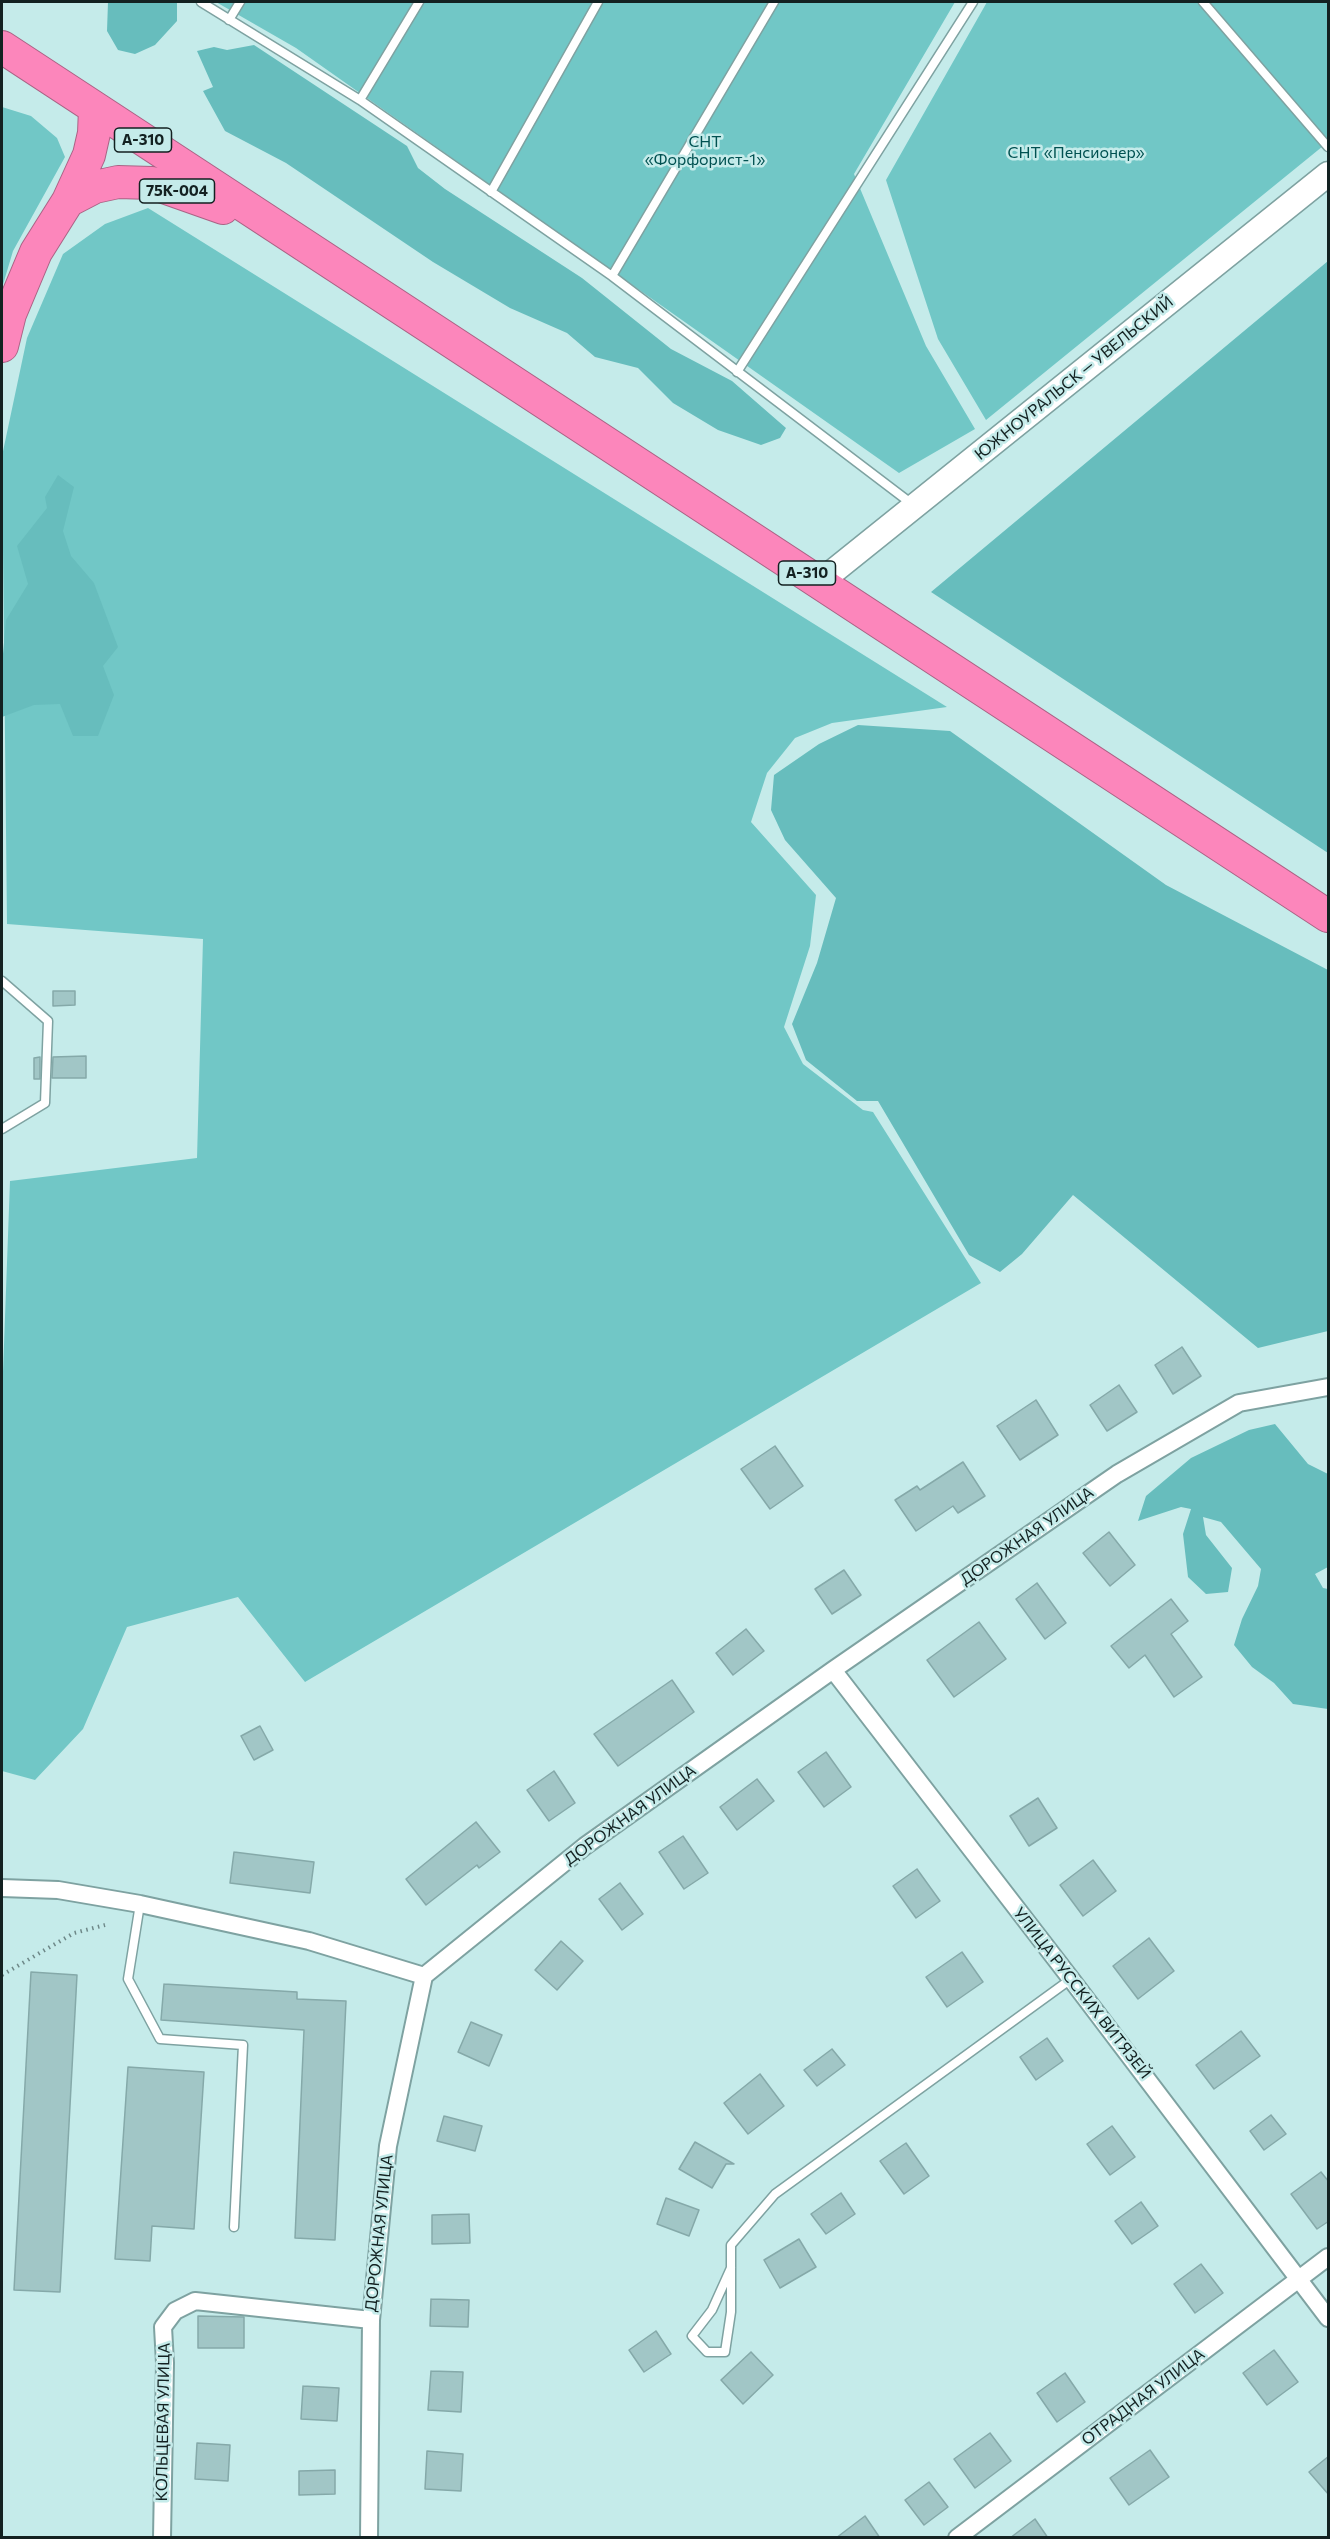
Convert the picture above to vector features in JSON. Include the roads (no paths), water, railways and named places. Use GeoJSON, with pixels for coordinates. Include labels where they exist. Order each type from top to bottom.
{"type":"FeatureCollection","features":[{"type":"Feature","properties":{"kind":"highway","name":"А-310"},"geometry":{"type":"LineString","coordinates":[[10,59],[95,109],[1329,916]]}},
{"type":"Feature","properties":{"kind":"highway"},"geometry":{"type":"LineString","coordinates":[[2,346],[10,314],[36,252],[68,201],[89,155],[94,133],[95,109]]}},
{"type":"Feature","properties":{"kind":"highway","name":"75К-004"},"geometry":{"type":"LineString","coordinates":[[68,201],[95,187],[118,182],[152,183],[195,196],[284,232]]}},
{"type":"Feature","properties":{"kind":"street","name":"ЮЖНОУРАЛЬСК — УВЕЛЬСКИЙ"},"geometry":{"type":"LineString","coordinates":[[820,582],[1329,174]]}},
{"type":"Feature","properties":{"kind":"street","name":"ДОРОЖНАЯ УЛИЦА"},"geometry":{"type":"LineString","coordinates":[[369,2538],[370,2320],[388,2146],[424,1976],[585,1846],[833,1670],[1117,1474],[1239,1403],[1329,1387]]}},
{"type":"Feature","properties":{"kind":"street","name":"УЛИЦА РУССКИХ ВИТЯЗЕЙ"},"geometry":{"type":"LineString","coordinates":[[833,1670],[1301,2278],[1329,2318]]}},
{"type":"Feature","properties":{"kind":"street"},"geometry":{"type":"LineString","coordinates":[[2,1888],[58,1890],[140,1904],[309,1941],[424,1976]]}},
{"type":"Feature","properties":{"kind":"street","name":"ОТРАДНАЯ УЛИЦА"},"geometry":{"type":"LineString","coordinates":[[957,2538],[1329,2257]]}},
{"type":"Feature","properties":{"kind":"street","name":"КОЛЬЦЕВАЯ УЛИЦА"},"geometry":{"type":"LineString","coordinates":[[162,2538],[164,2327],[175,2311],[195,2301],[370,2320]]}},
{"type":"Feature","properties":{"kind":"lane"},"geometry":{"type":"LineString","coordinates":[[201,2],[360,100],[612,276],[915,506]]}},
{"type":"Feature","properties":{"kind":"lane"},"geometry":{"type":"LineString","coordinates":[[229,20],[240,2]]}},
{"type":"Feature","properties":{"kind":"lane"},"geometry":{"type":"LineString","coordinates":[[360,100],[418,2]]}},
{"type":"Feature","properties":{"kind":"lane"},"geometry":{"type":"LineString","coordinates":[[491,192],[598,2]]}},
{"type":"Feature","properties":{"kind":"lane"},"geometry":{"type":"LineString","coordinates":[[612,276],[774,2]]}},
{"type":"Feature","properties":{"kind":"lane"},"geometry":{"type":"LineString","coordinates":[[737,372],[973,2]]}},
{"type":"Feature","properties":{"kind":"lane"},"geometry":{"type":"LineString","coordinates":[[1203,2],[1329,147]]}},
{"type":"Feature","properties":{"kind":"lane"},"geometry":{"type":"LineString","coordinates":[[2,981],[48,1021],[45,1103],[2,1129]]}},
{"type":"Feature","properties":{"kind":"lane"},"geometry":{"type":"LineString","coordinates":[[140,1904],[128,1979],[160,2039],[243,2045],[234,2227]]}},
{"type":"Feature","properties":{"kind":"lane"},"geometry":{"type":"LineString","coordinates":[[731,2268],[712,2310],[692,2336],[707,2352],[725,2352],[731,2312],[731,2268],[731,2245],[775,2194],[1071,1978]]}},
{"type":"Feature","properties":{"kind":"park label","name":"СНТ «Форфорист-1»"},"geometry":{"type":"Point","coordinates":[705,151]}},
{"type":"Feature","properties":{"kind":"park label","name":"СНТ «Пенсионер»"},"geometry":{"type":"Point","coordinates":[1076,153]}}]}
